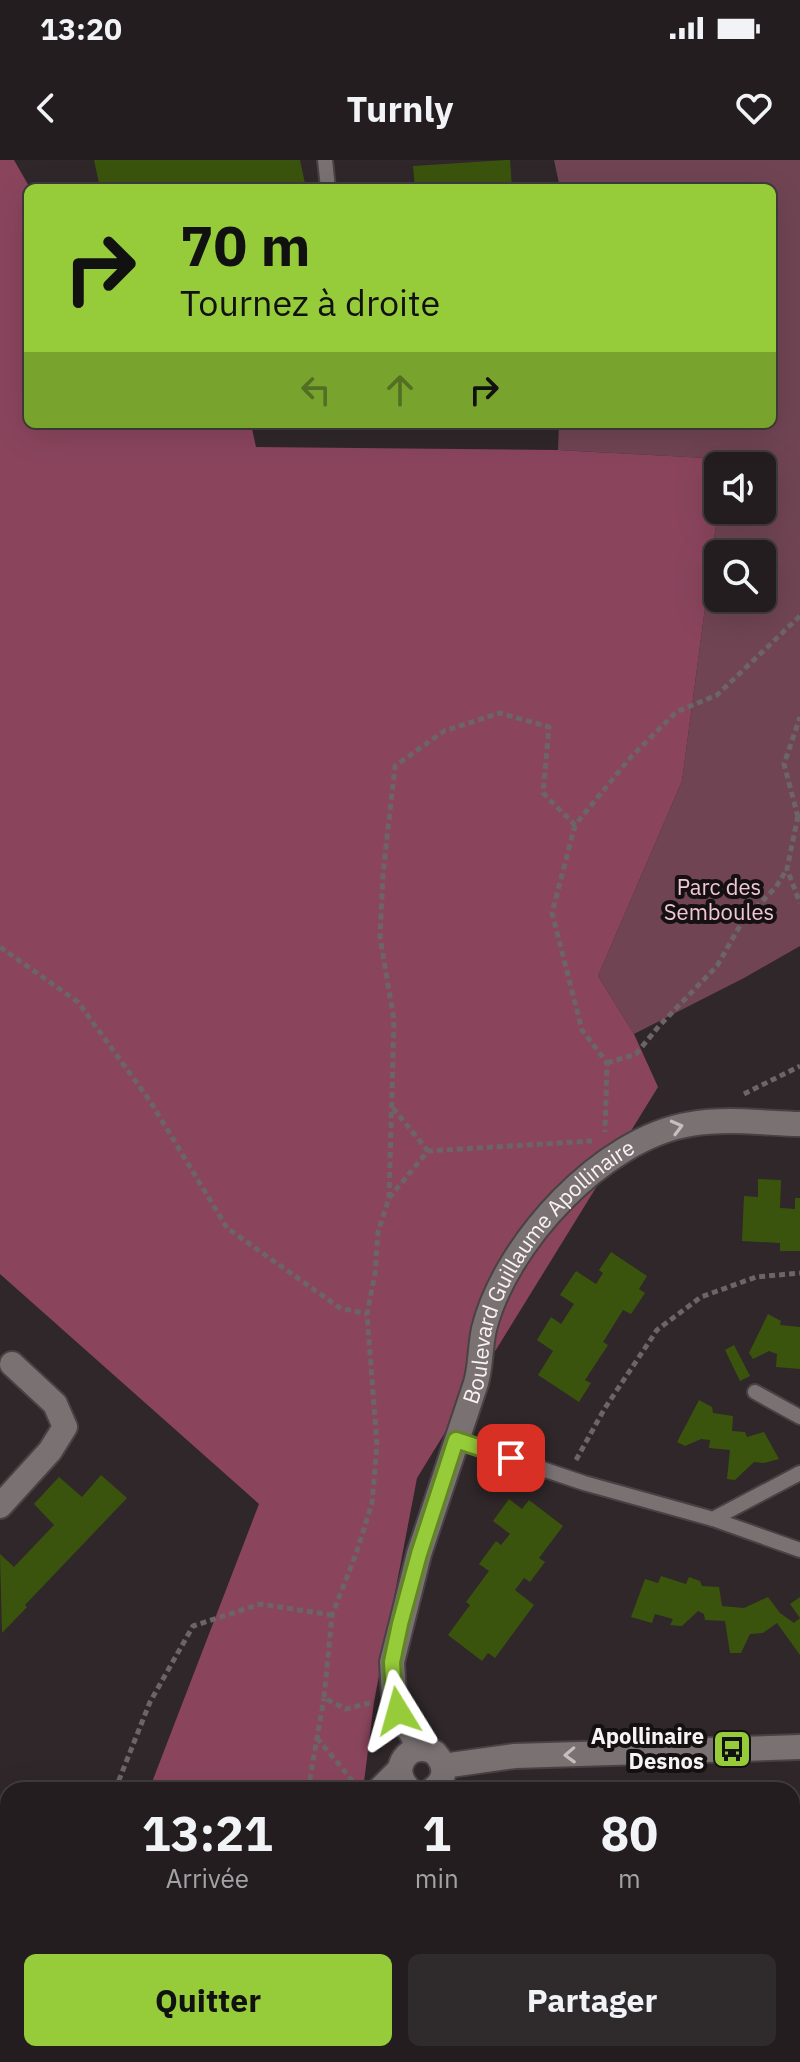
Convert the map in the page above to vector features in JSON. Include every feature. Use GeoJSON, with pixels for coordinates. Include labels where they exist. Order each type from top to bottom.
{"type":"FeatureCollection","features":[{"type":"Feature","properties":{"kind":"street","name":"Boulevard Guillaume Apollinaire"},"geometry":{"type":"LineString","coordinates":[[420,1748],[398,1711],[392,1662],[419,1554],[476,1383],[484,1331],[512,1265],[538,1224],[582,1181],[634,1145],[660,1132],[690,1124],[727,1121],[800,1124]]}},
{"type":"Feature","properties":{"kind":"street"},"geometry":{"type":"LineString","coordinates":[[0,1506],[50,1451],[65,1427],[55,1404],[12,1364]]}},
{"type":"Feature","properties":{"kind":"street"},"geometry":{"type":"LineString","coordinates":[[440,1782],[515,1756],[800,1747]]}},
{"type":"Feature","properties":{"kind":"street"},"geometry":{"type":"LineString","coordinates":[[404,1782],[403,1757],[420,1748],[435,1753],[437,1782]]}},
{"type":"Feature","properties":{"kind":"lane"},"geometry":{"type":"LineString","coordinates":[[325,160],[328,184]]}},
{"type":"Feature","properties":{"kind":"lane"},"geometry":{"type":"LineString","coordinates":[[755,1392],[800,1417]]}},
{"type":"Feature","properties":{"kind":"lane"},"geometry":{"type":"LineString","coordinates":[[456,1440],[566,1477],[713,1519],[800,1550]]}},
{"type":"Feature","properties":{"kind":"lane"},"geometry":{"type":"LineString","coordinates":[[713,1519],[800,1473]]}},
{"type":"Feature","properties":{"kind":"path"},"geometry":{"type":"LineString","coordinates":[[389,1198],[428,1151],[604,1141],[607,1063],[582,1030],[552,913],[575,825],[630,758],[676,712],[717,695],[800,616]]}},
{"type":"Feature","properties":{"kind":"path"},"geometry":{"type":"LineString","coordinates":[[309,1782],[324,1698],[332,1615],[372,1503],[377,1445],[367,1314],[375,1274],[378,1232],[389,1198],[394,1020],[380,937],[383,874],[395,766],[444,731],[500,713],[549,727],[543,793],[575,825]]}},
{"type":"Feature","properties":{"kind":"path"},"geometry":{"type":"LineString","coordinates":[[607,1063],[636,1054],[717,966],[742,922],[776,887],[787,869],[799,814],[784,764],[800,717]]}},
{"type":"Feature","properties":{"kind":"path"},"geometry":{"type":"LineString","coordinates":[[787,869],[800,903]]}},
{"type":"Feature","properties":{"kind":"path"},"geometry":{"type":"LineString","coordinates":[[0,947],[78,1002],[150,1101],[227,1228],[340,1308],[367,1314]]}},
{"type":"Feature","properties":{"kind":"path"},"geometry":{"type":"LineString","coordinates":[[740,1096],[800,1066]]}},
{"type":"Feature","properties":{"kind":"path"},"geometry":{"type":"LineString","coordinates":[[392,1107],[428,1151]]}},
{"type":"Feature","properties":{"kind":"path"},"geometry":{"type":"LineString","coordinates":[[566,1477],[605,1408],[657,1330],[701,1297],[756,1277],[800,1273]]}},
{"type":"Feature","properties":{"kind":"path"},"geometry":{"type":"LineString","coordinates":[[118,1782],[150,1702],[193,1626],[260,1604],[332,1615]]}},
{"type":"Feature","properties":{"kind":"path"},"geometry":{"type":"LineString","coordinates":[[324,1698],[346,1709],[394,1697]]}},
{"type":"Feature","properties":{"kind":"path"},"geometry":{"type":"LineString","coordinates":[[317,1738],[362,1782]]}},
{"type":"Feature","properties":{"kind":"green space","name":"Parc des Semboules"},"geometry":{"type":"Polygon","coordinates":[[[554,160],[800,160],[800,946],[634,1034],[598,976],[682,781],[704,612],[776,612],[776,540],[714,540],[716,524],[776,524],[776,452],[704,452],[704,458],[558,450],[559,428],[776,428],[776,184],[559,184],[554,160]]]}},
{"type":"Feature","properties":{"kind":"shaded area"},"geometry":{"type":"Polygon","coordinates":[[[0,160],[14,160],[28,184],[24,184],[24,428],[252,428],[256,447],[558,450],[704,458],[704,524],[716,524],[714,540],[704,540],[704,612],[682,781],[598,976],[634,1034],[658,1087],[417,1478],[374,1702],[364,1782],[152,1782],[259,1504],[0,1274],[0,160]]]}},
{"type":"Feature","properties":{"kind":"building"},"geometry":{"type":"Polygon","coordinates":[[[94,160],[300,160],[305,184],[99,184],[94,160]]]}},
{"type":"Feature","properties":{"kind":"building"},"geometry":{"type":"Polygon","coordinates":[[[510,160],[512,184],[415,184],[413,166],[510,160]]]}},
{"type":"Feature","properties":{"kind":"building"},"geometry":{"type":"Polygon","coordinates":[[[758,1179],[781,1180],[780,1208],[795,1209],[795,1198],[800,1198],[800,1251],[780,1251],[780,1243],[742,1241],[744,1196],[758,1197],[758,1179]]]}},
{"type":"Feature","properties":{"kind":"building"},"geometry":{"type":"Polygon","coordinates":[[[611,1252],[647,1276],[639,1289],[645,1293],[631,1314],[623,1310],[603,1342],[608,1345],[585,1380],[591,1383],[579,1402],[538,1375],[553,1351],[537,1340],[551,1317],[561,1324],[574,1304],[560,1295],[576,1271],[596,1284],[603,1273],[599,1270],[611,1252]]]}},
{"type":"Feature","properties":{"kind":"building"},"geometry":{"type":"Polygon","coordinates":[[[768,1314],[781,1321],[780,1325],[800,1327],[800,1369],[776,1367],[777,1354],[769,1351],[753,1359],[749,1353],[768,1314]]]}},
{"type":"Feature","properties":{"kind":"building"},"geometry":{"type":"Polygon","coordinates":[[[734,1345],[750,1376],[740,1381],[725,1350],[734,1345]]]}},
{"type":"Feature","properties":{"kind":"building"},"geometry":{"type":"Polygon","coordinates":[[[699,1400],[712,1407],[713,1413],[733,1416],[732,1431],[745,1432],[747,1437],[764,1432],[779,1459],[754,1462],[735,1480],[727,1479],[730,1450],[709,1448],[710,1440],[701,1439],[685,1446],[677,1442],[699,1400]]]}},
{"type":"Feature","properties":{"kind":"building"},"geometry":{"type":"Polygon","coordinates":[[[101,1475],[127,1498],[2,1633],[0,1554],[14,1567],[54,1525],[34,1504],[59,1477],[82,1497],[101,1475]]]}},
{"type":"Feature","properties":{"kind":"building"},"geometry":{"type":"Polygon","coordinates":[[[509,1499],[522,1509],[529,1500],[563,1526],[539,1558],[545,1562],[530,1582],[524,1578],[515,1590],[534,1605],[495,1658],[488,1653],[482,1661],[448,1635],[470,1605],[466,1602],[489,1571],[479,1564],[496,1541],[501,1545],[510,1534],[493,1521],[509,1499]]]}},
{"type":"Feature","properties":{"kind":"building"},"geometry":{"type":"Polygon","coordinates":[[[661,1576],[686,1584],[689,1577],[700,1581],[702,1586],[719,1587],[722,1606],[744,1608],[768,1597],[780,1613],[794,1623],[800,1618],[800,1655],[777,1623],[763,1633],[750,1634],[741,1653],[730,1653],[725,1621],[705,1620],[704,1614],[698,1611],[682,1626],[670,1625],[673,1619],[655,1614],[652,1623],[631,1617],[645,1579],[658,1583],[661,1576]]]}},
{"type":"Feature","properties":{"kind":"building"},"geometry":{"type":"Polygon","coordinates":[[[800,1597],[800,1618],[790,1604],[800,1597]]]}},
{"type":"Feature","properties":{"kind":"place","name":"Apollinaire Desnos"},"geometry":{"type":"Point","coordinates":[732,1749]}},
{"type":"Feature","properties":{"kind":"route"},"geometry":{"type":"LineString","coordinates":[[398,1711],[392,1662],[400,1624],[456,1440],[511,1458]]}}]}
